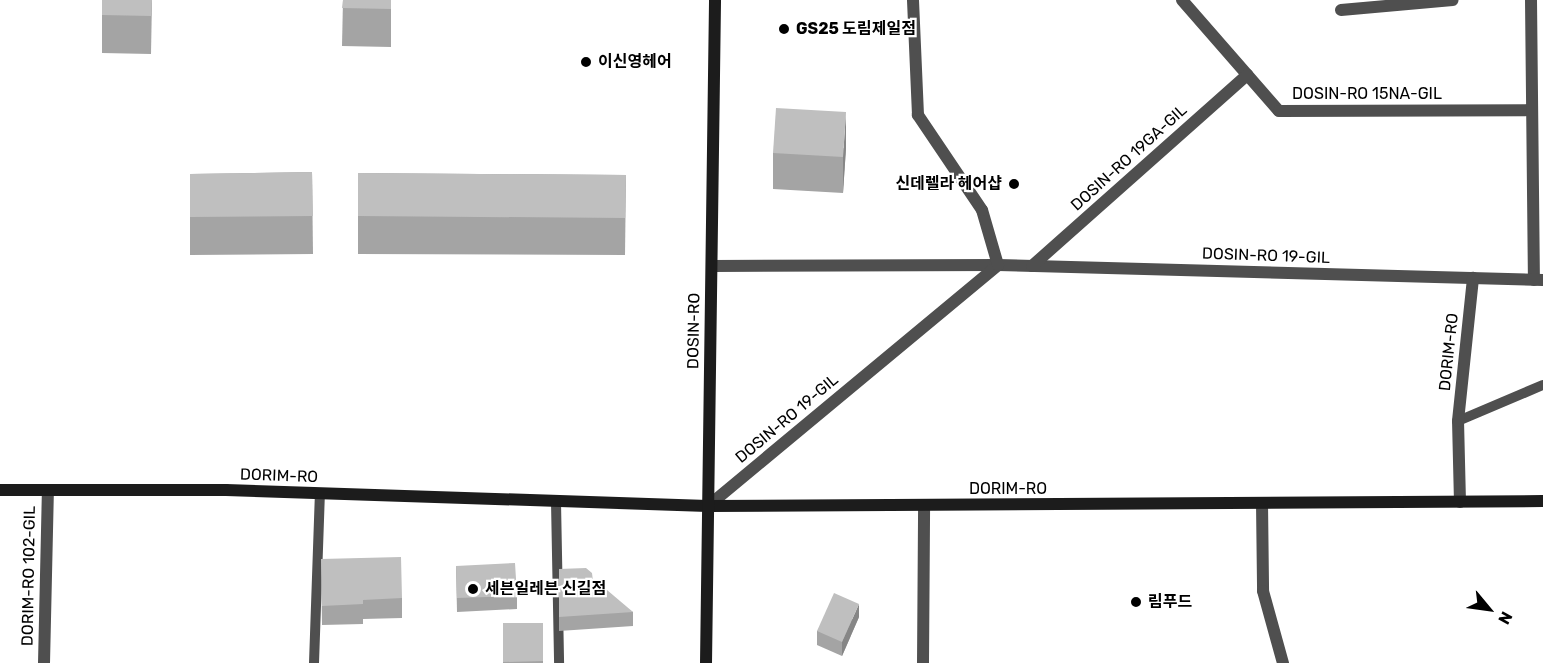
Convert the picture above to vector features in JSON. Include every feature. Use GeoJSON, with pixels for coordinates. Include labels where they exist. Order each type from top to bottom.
{"type":"FeatureCollection","features":[{"type":"Feature","properties":{"kind":"main road","name":"DOSIN-RO"},"geometry":{"type":"LineString","coordinates":[[706,663],[715,0]]}},
{"type":"Feature","properties":{"kind":"main road","name":"DORIM-RO"},"geometry":{"type":"LineString","coordinates":[[0,490],[226,490],[708,506],[1543,501]]}},
{"type":"Feature","properties":{"kind":"street"},"geometry":{"type":"LineString","coordinates":[[912,0],[918,115],[982,210],[999,264]]}},
{"type":"Feature","properties":{"kind":"street","name":"DOSIN-RO 15NA-GIL"},"geometry":{"type":"LineString","coordinates":[[1182,0],[1279,111],[1532,110]]}},
{"type":"Feature","properties":{"kind":"street"},"geometry":{"type":"LineString","coordinates":[[1341,10],[1454,0]]}},
{"type":"Feature","properties":{"kind":"street","name":"DOSIN-RO 19-GIL"},"geometry":{"type":"LineString","coordinates":[[712,266],[999,264],[1538,280],[1531,0]]}},
{"type":"Feature","properties":{"kind":"street","name":"DOSIN-RO 19GA-GIL"},"geometry":{"type":"LineString","coordinates":[[1032,266],[1247,75]]}},
{"type":"Feature","properties":{"kind":"street","name":"DOSIN-RO 19-GIL"},"geometry":{"type":"LineString","coordinates":[[708,506],[999,264]]}},
{"type":"Feature","properties":{"kind":"street","name":"DORIM-RO"},"geometry":{"type":"LineString","coordinates":[[1460,502],[1458,421],[1473,278]]}},
{"type":"Feature","properties":{"kind":"street","name":"DORIM-RO 102-GIL"},"geometry":{"type":"LineString","coordinates":[[44,663],[48,490]]}},
{"type":"Feature","properties":{"kind":"street"},"geometry":{"type":"LineString","coordinates":[[1262,503],[1263,591],[1283,663]]}},
{"type":"Feature","properties":{"kind":"street"},"geometry":{"type":"LineString","coordinates":[[923,663],[924,506]]}},
{"type":"Feature","properties":{"kind":"lane"},"geometry":{"type":"LineString","coordinates":[[1458,421],[1543,385]]}},
{"type":"Feature","properties":{"kind":"lane"},"geometry":{"type":"LineString","coordinates":[[314,663],[320,494]]}},
{"type":"Feature","properties":{"kind":"lane"},"geometry":{"type":"LineString","coordinates":[[556,502],[559,663]]}},
{"type":"Feature","properties":{"kind":"building"},"geometry":{"type":"Polygon","coordinates":[[[102,0],[152,0],[151,16],[102,15],[102,0]]]}},
{"type":"Feature","properties":{"kind":"building"},"geometry":{"type":"Polygon","coordinates":[[[343,0],[391,0],[391,9],[342,8],[343,0]]]}},
{"type":"Feature","properties":{"kind":"building"},"geometry":{"type":"Polygon","coordinates":[[[776,108],[846,112],[843,157],[773,153],[776,108]]]}},
{"type":"Feature","properties":{"kind":"building"},"geometry":{"type":"Polygon","coordinates":[[[312,172],[313,216],[190,217],[190,174],[312,172]]]}},
{"type":"Feature","properties":{"kind":"building"},"geometry":{"type":"Polygon","coordinates":[[[358,173],[626,175],[625,218],[358,216],[358,173]]]}},
{"type":"Feature","properties":{"kind":"building"},"geometry":{"type":"Polygon","coordinates":[[[401,557],[402,598],[363,600],[363,604],[322,606],[321,559],[401,557]]]}},
{"type":"Feature","properties":{"kind":"building"},"geometry":{"type":"Polygon","coordinates":[[[515,563],[517,596],[457,598],[456,566],[515,563]]]}},
{"type":"Feature","properties":{"kind":"building"},"geometry":{"type":"Polygon","coordinates":[[[586,568],[592,573],[594,590],[607,590],[633,612],[559,617],[559,569],[586,568]]]}},
{"type":"Feature","properties":{"kind":"building"},"geometry":{"type":"Polygon","coordinates":[[[834,593],[859,604],[842,642],[817,631],[834,593]]]}},
{"type":"Feature","properties":{"kind":"building"},"geometry":{"type":"Polygon","coordinates":[[[503,623],[543,623],[543,661],[503,662],[503,623]]]}},
{"type":"Feature","properties":{"kind":"place","name":"GS25 도림제일점"},"geometry":{"type":"Point","coordinates":[784,29]}},
{"type":"Feature","properties":{"kind":"place","name":"이신영헤어"},"geometry":{"type":"Point","coordinates":[586,62]}},
{"type":"Feature","properties":{"kind":"place","name":"신데렐라 헤어샵"},"geometry":{"type":"Point","coordinates":[1014,184]}},
{"type":"Feature","properties":{"kind":"place","name":"세븐일레븐 신길점"},"geometry":{"type":"Point","coordinates":[473,589]}},
{"type":"Feature","properties":{"kind":"place","name":"림푸드"},"geometry":{"type":"Point","coordinates":[1136,602]}}]}
